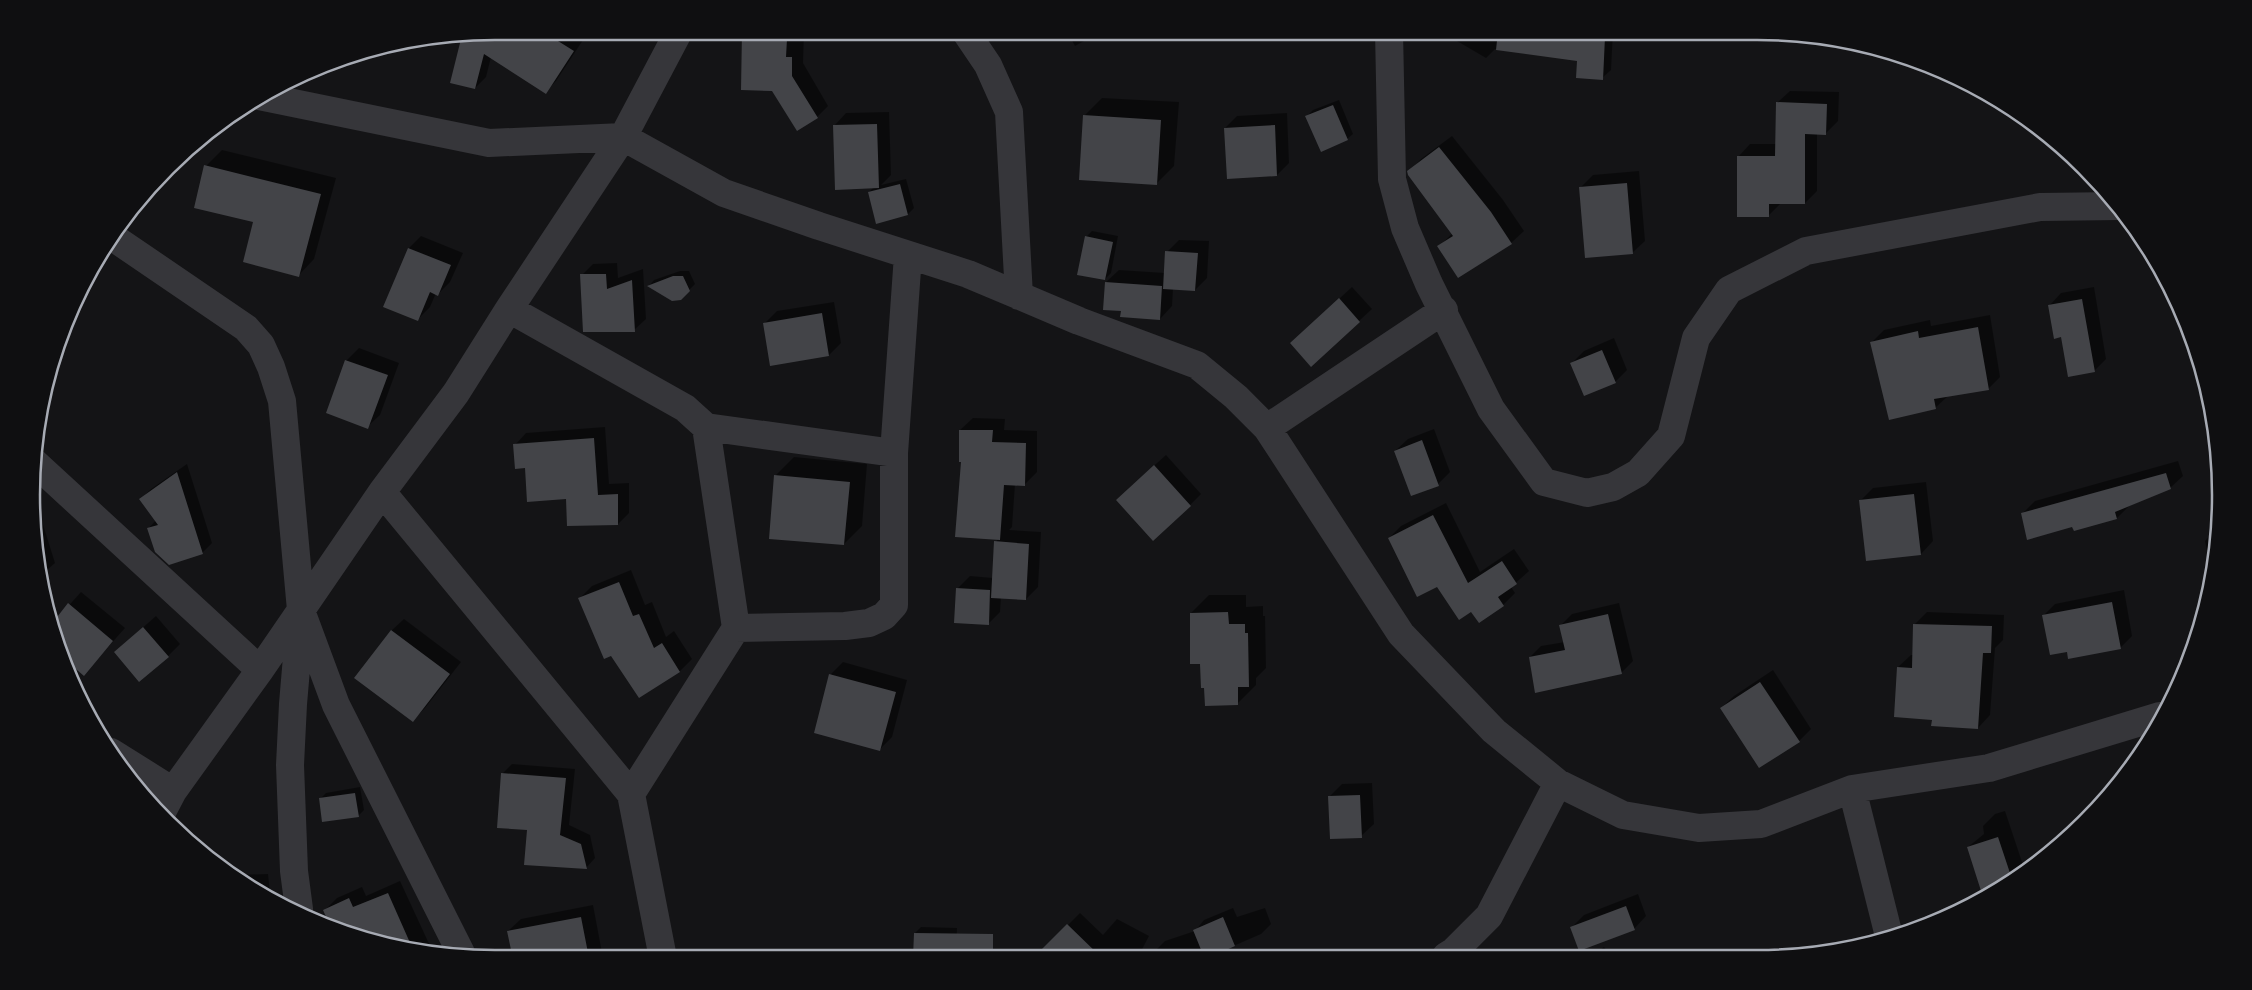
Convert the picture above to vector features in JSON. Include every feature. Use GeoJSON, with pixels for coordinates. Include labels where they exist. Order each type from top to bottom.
{"type":"FeatureCollection","features":[{"type":"Feature","properties":{"kind":"street"},"geometry":{"type":"LineString","coordinates":[[134,772],[167,802],[382,492],[456,393],[623,137],[674,40]]}},
{"type":"Feature","properties":{"kind":"street"},"geometry":{"type":"LineString","coordinates":[[972,40],[988,65],[1009,112],[1019,296]]}},
{"type":"Feature","properties":{"kind":"street"},"geometry":{"type":"LineString","coordinates":[[1389,40],[1392,179],[1405,228],[1429,284],[1444,310],[1491,409],[1544,482],[1586,493],[1613,487],[1638,473],[1671,436],[1696,338],[1728,290],[1806,251],[2040,207],[2108,206]]}},
{"type":"Feature","properties":{"kind":"street"},"geometry":{"type":"LineString","coordinates":[[272,99],[489,143],[623,137],[724,193],[968,274],[1079,321],[1196,365],[1236,397],[1267,428],[1401,634],[1494,731],[1558,783],[1623,814],[1698,828],[1761,824],[1852,789],[1989,768],[2153,718]]}},
{"type":"Feature","properties":{"kind":"street"},"geometry":{"type":"LineString","coordinates":[[118,241],[246,328],[261,345],[271,366],[282,401],[301,610],[290,765],[294,871],[298,905]]}},
{"type":"Feature","properties":{"kind":"street"},"geometry":{"type":"LineString","coordinates":[[736,628],[845,626],[869,623],[884,616],[894,605],[894,453],[908,255]]}},
{"type":"Feature","properties":{"kind":"street"},"geometry":{"type":"LineString","coordinates":[[509,310],[685,408],[706,427],[894,453]]}},
{"type":"Feature","properties":{"kind":"street"},"geometry":{"type":"LineString","coordinates":[[1267,428],[1444,310]]}},
{"type":"Feature","properties":{"kind":"street"},"geometry":{"type":"LineString","coordinates":[[631,794],[736,628],[706,427]]}},
{"type":"Feature","properties":{"kind":"street"},"geometry":{"type":"LineString","coordinates":[[41,468],[260,670]]}},
{"type":"Feature","properties":{"kind":"street"},"geometry":{"type":"LineString","coordinates":[[382,492],[631,794],[662,950]]}},
{"type":"Feature","properties":{"kind":"street"},"geometry":{"type":"LineString","coordinates":[[301,610],[336,705],[459,948]]}},
{"type":"Feature","properties":{"kind":"street"},"geometry":{"type":"LineString","coordinates":[[1455,950],[1489,916],[1558,783]]}},
{"type":"Feature","properties":{"kind":"street"},"geometry":{"type":"LineString","coordinates":[[1852,789],[1887,931]]}},
{"type":"Feature","properties":{"kind":"building"},"geometry":{"type":"Polygon","coordinates":[[[556,40],[574,51],[546,94],[484,54],[475,89],[450,83],[460,41],[556,40]]]}},
{"type":"Feature","properties":{"kind":"building"},"geometry":{"type":"Polygon","coordinates":[[[742,40],[787,40],[786,57],[792,57],[792,76],[818,118],[797,131],[772,91],[741,90],[742,40]]]}},
{"type":"Feature","properties":{"kind":"building"},"geometry":{"type":"Polygon","coordinates":[[[1497,40],[1605,40],[1603,80],[1576,78],[1577,61],[1496,50],[1497,40]]]}},
{"type":"Feature","properties":{"kind":"building"},"geometry":{"type":"Polygon","coordinates":[[[1776,102],[1827,104],[1826,135],[1805,134],[1805,204],[1769,204],[1769,217],[1737,217],[1737,156],[1775,156],[1776,102]]]}},
{"type":"Feature","properties":{"kind":"building"},"geometry":{"type":"Polygon","coordinates":[[[1333,105],[1348,140],[1321,152],[1305,116],[1333,105]]]}},
{"type":"Feature","properties":{"kind":"building"},"geometry":{"type":"Polygon","coordinates":[[[1083,115],[1161,120],[1157,185],[1079,180],[1083,115]]]}},
{"type":"Feature","properties":{"kind":"building"},"geometry":{"type":"Polygon","coordinates":[[[877,124],[879,188],[835,190],[833,125],[877,124]]]}},
{"type":"Feature","properties":{"kind":"building"},"geometry":{"type":"Polygon","coordinates":[[[1275,125],[1277,176],[1227,179],[1224,128],[1275,125]]]}},
{"type":"Feature","properties":{"kind":"building"},"geometry":{"type":"Polygon","coordinates":[[[1439,147],[1491,212],[1512,244],[1458,278],[1437,246],[1453,236],[1407,171],[1439,147]]]}},
{"type":"Feature","properties":{"kind":"building"},"geometry":{"type":"Polygon","coordinates":[[[204,165],[321,194],[299,277],[243,262],[253,222],[194,208],[204,165]]]}},
{"type":"Feature","properties":{"kind":"building"},"geometry":{"type":"Polygon","coordinates":[[[1627,183],[1633,254],[1585,258],[1579,187],[1627,183]]]}},
{"type":"Feature","properties":{"kind":"building"},"geometry":{"type":"Polygon","coordinates":[[[900,184],[908,215],[876,224],[868,192],[900,184]]]}},
{"type":"Feature","properties":{"kind":"building"},"geometry":{"type":"Polygon","coordinates":[[[1085,236],[1113,242],[1105,280],[1077,275],[1085,236]]]}},
{"type":"Feature","properties":{"kind":"building"},"geometry":{"type":"Polygon","coordinates":[[[408,248],[451,265],[438,296],[430,292],[418,321],[383,307],[408,248]]]}},
{"type":"Feature","properties":{"kind":"building"},"geometry":{"type":"Polygon","coordinates":[[[1165,251],[1198,253],[1195,291],[1163,289],[1165,251]]]}},
{"type":"Feature","properties":{"kind":"building"},"geometry":{"type":"Polygon","coordinates":[[[580,274],[606,274],[607,289],[632,280],[635,332],[583,332],[580,274]]]}},
{"type":"Feature","properties":{"kind":"building"},"geometry":{"type":"Polygon","coordinates":[[[673,276],[683,276],[690,291],[681,300],[672,301],[647,286],[673,276]]]}},
{"type":"Feature","properties":{"kind":"building"},"geometry":{"type":"Polygon","coordinates":[[[1105,282],[1162,286],[1160,320],[1120,317],[1121,311],[1103,310],[1105,282]]]}},
{"type":"Feature","properties":{"kind":"building"},"geometry":{"type":"Polygon","coordinates":[[[1339,298],[1360,322],[1311,367],[1290,343],[1339,298]]]}},
{"type":"Feature","properties":{"kind":"building"},"geometry":{"type":"Polygon","coordinates":[[[2082,299],[2095,372],[2068,377],[2061,337],[2054,339],[2048,305],[2082,299]]]}},
{"type":"Feature","properties":{"kind":"building"},"geometry":{"type":"Polygon","coordinates":[[[822,313],[829,356],[770,366],[763,323],[822,313]]]}},
{"type":"Feature","properties":{"kind":"building"},"geometry":{"type":"Polygon","coordinates":[[[1978,327],[1989,390],[1934,399],[1936,409],[1889,420],[1870,342],[1918,331],[1919,338],[1978,327]]]}},
{"type":"Feature","properties":{"kind":"building"},"geometry":{"type":"Polygon","coordinates":[[[1602,350],[1616,383],[1584,396],[1570,363],[1602,350]]]}},
{"type":"Feature","properties":{"kind":"building"},"geometry":{"type":"Polygon","coordinates":[[[345,360],[388,375],[368,429],[326,413],[345,360]]]}},
{"type":"Feature","properties":{"kind":"building"},"geometry":{"type":"Polygon","coordinates":[[[959,430],[993,430],[992,442],[1026,443],[1025,486],[1004,485],[1000,540],[955,537],[961,462],[959,462],[959,430]]]}},
{"type":"Feature","properties":{"kind":"building"},"geometry":{"type":"Polygon","coordinates":[[[594,438],[598,495],[618,494],[618,525],[567,526],[566,499],[527,502],[525,468],[515,469],[513,444],[594,438]]]}},
{"type":"Feature","properties":{"kind":"building"},"geometry":{"type":"Polygon","coordinates":[[[1422,440],[1439,486],[1411,496],[1394,451],[1422,440]]]}},
{"type":"Feature","properties":{"kind":"building"},"geometry":{"type":"Polygon","coordinates":[[[1154,465],[1191,506],[1153,541],[1116,500],[1154,465]]]}},
{"type":"Feature","properties":{"kind":"building"},"geometry":{"type":"Polygon","coordinates":[[[177,472],[203,554],[169,565],[155,552],[147,528],[158,525],[139,499],[177,472]]]}},
{"type":"Feature","properties":{"kind":"building"},"geometry":{"type":"Polygon","coordinates":[[[2166,473],[2171,489],[2115,512],[2117,519],[2074,531],[2072,527],[2027,540],[2021,513],[2166,473]]]}},
{"type":"Feature","properties":{"kind":"building"},"geometry":{"type":"Polygon","coordinates":[[[774,475],[850,482],[844,545],[769,539],[774,475]]]}},
{"type":"Feature","properties":{"kind":"building"},"geometry":{"type":"Polygon","coordinates":[[[1914,494],[1921,555],[1866,561],[1859,500],[1914,494]]]}},
{"type":"Feature","properties":{"kind":"building"},"geometry":{"type":"Polygon","coordinates":[[[1433,515],[1468,583],[1502,561],[1517,584],[1498,597],[1504,606],[1479,623],[1471,612],[1459,620],[1437,587],[1417,597],[1388,538],[1433,515]]]}},
{"type":"Feature","properties":{"kind":"building"},"geometry":{"type":"Polygon","coordinates":[[[994,541],[1029,544],[1026,600],[991,598],[994,541]]]}},
{"type":"Feature","properties":{"kind":"building"},"geometry":{"type":"Polygon","coordinates":[[[619,582],[633,616],[639,614],[654,648],[662,643],[680,672],[639,698],[611,656],[604,659],[578,598],[619,582]]]}},
{"type":"Feature","properties":{"kind":"building"},"geometry":{"type":"Polygon","coordinates":[[[956,588],[990,590],[989,625],[954,623],[956,588]]]}},
{"type":"Feature","properties":{"kind":"building"},"geometry":{"type":"Polygon","coordinates":[[[2112,602],[2121,649],[2068,659],[2067,652],[2050,655],[2042,615],[2112,602]]]}},
{"type":"Feature","properties":{"kind":"building"},"geometry":{"type":"Polygon","coordinates":[[[68,603],[113,641],[84,676],[75,668],[57,617],[68,603]]]}},
{"type":"Feature","properties":{"kind":"building"},"geometry":{"type":"Polygon","coordinates":[[[1228,612],[1229,624],[1245,624],[1245,633],[1248,633],[1249,687],[1238,687],[1238,705],[1205,706],[1204,688],[1201,688],[1200,664],[1190,664],[1190,613],[1228,612]]]}},
{"type":"Feature","properties":{"kind":"building"},"geometry":{"type":"Polygon","coordinates":[[[1608,614],[1622,674],[1535,693],[1529,657],[1565,650],[1559,625],[1608,614]]]}},
{"type":"Feature","properties":{"kind":"building"},"geometry":{"type":"Polygon","coordinates":[[[1913,624],[1992,626],[1991,653],[1983,653],[1978,729],[1931,726],[1932,720],[1894,717],[1897,667],[1912,668],[1913,624]]]}},
{"type":"Feature","properties":{"kind":"building"},"geometry":{"type":"Polygon","coordinates":[[[143,627],[169,657],[139,682],[114,652],[143,627]]]}},
{"type":"Feature","properties":{"kind":"building"},"geometry":{"type":"Polygon","coordinates":[[[391,630],[450,674],[413,722],[354,678],[391,630]]]}},
{"type":"Feature","properties":{"kind":"building"},"geometry":{"type":"Polygon","coordinates":[[[829,674],[896,692],[880,751],[814,733],[829,674]]]}},
{"type":"Feature","properties":{"kind":"building"},"geometry":{"type":"Polygon","coordinates":[[[1760,682],[1800,742],[1759,768],[1720,708],[1760,682]]]}},
{"type":"Feature","properties":{"kind":"building"},"geometry":{"type":"Polygon","coordinates":[[[501,773],[566,778],[560,835],[581,844],[587,869],[524,865],[527,830],[497,828],[501,773]]]}},
{"type":"Feature","properties":{"kind":"building"},"geometry":{"type":"Polygon","coordinates":[[[355,793],[359,817],[322,822],[319,798],[355,793]]]}},
{"type":"Feature","properties":{"kind":"building"},"geometry":{"type":"Polygon","coordinates":[[[1360,795],[1362,838],[1330,839],[1328,796],[1360,795]]]}},
{"type":"Feature","properties":{"kind":"building"},"geometry":{"type":"Polygon","coordinates":[[[1998,837],[2010,873],[1981,891],[1967,847],[1998,837]]]}},
{"type":"Feature","properties":{"kind":"building"},"geometry":{"type":"Polygon","coordinates":[[[388,893],[409,942],[349,926],[326,917],[323,910],[349,898],[353,907],[388,893]]]}},
{"type":"Feature","properties":{"kind":"building"},"geometry":{"type":"Polygon","coordinates":[[[1626,906],[1635,930],[1579,950],[1570,927],[1626,906]]]}},
{"type":"Feature","properties":{"kind":"building"},"geometry":{"type":"Polygon","coordinates":[[[581,917],[587,950],[511,950],[507,931],[581,917]]]}},
{"type":"Feature","properties":{"kind":"building"},"geometry":{"type":"Polygon","coordinates":[[[1223,917],[1235,946],[1226,950],[1201,950],[1193,930],[1223,917]]]}},
{"type":"Feature","properties":{"kind":"building"},"geometry":{"type":"Polygon","coordinates":[[[1067,924],[1094,950],[1041,950],[1067,924]]]}},
{"type":"Feature","properties":{"kind":"building"},"geometry":{"type":"Polygon","coordinates":[[[914,933],[993,934],[993,950],[913,950],[914,933]]]}}]}
